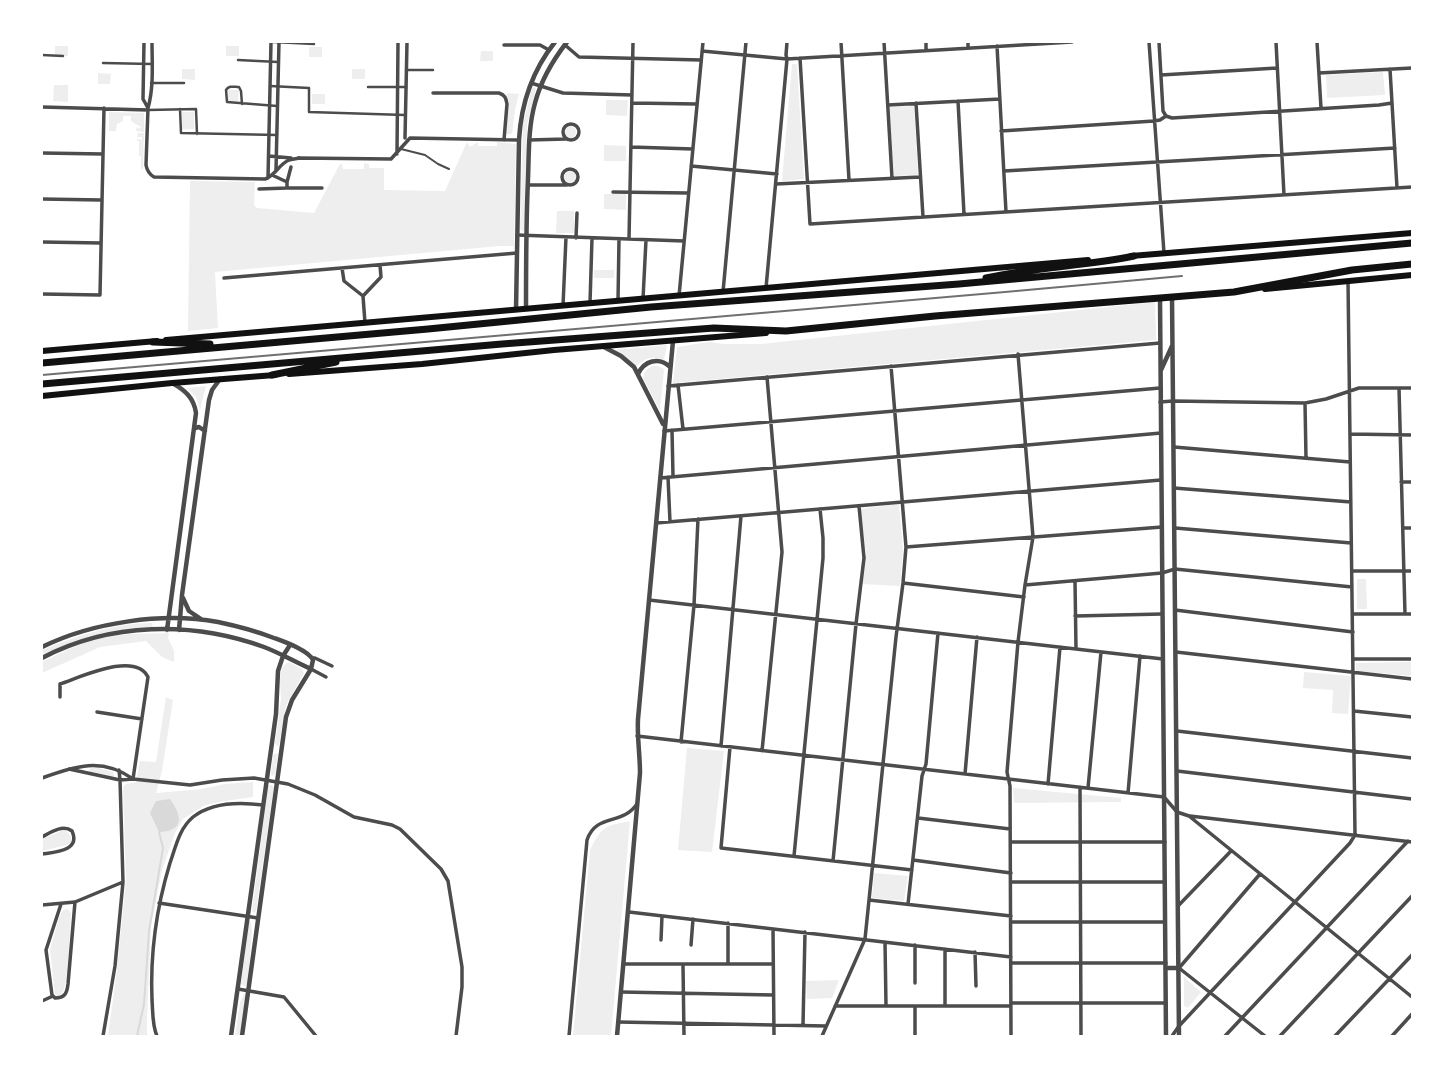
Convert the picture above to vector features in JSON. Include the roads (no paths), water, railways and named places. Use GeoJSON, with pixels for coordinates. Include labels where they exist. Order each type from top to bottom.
{"type":"FeatureCollection","features":[{"type":"Feature","properties":{"kind":"highway"},"geometry":{"type":"LineString","coordinates":[[42,363],[421,330],[651,307],[959,284],[1412,242]]}},
{"type":"Feature","properties":{"kind":"highway"},"geometry":{"type":"LineString","coordinates":[[959,284],[1006,274],[1092,264],[1134,256]]}},
{"type":"Feature","properties":{"kind":"highway"},"geometry":{"type":"LineString","coordinates":[[42,384],[359,356],[714,328],[786,331],[935,316],[1234,292],[1347,270],[1412,264]]}},
{"type":"Feature","properties":{"kind":"highway"},"geometry":{"type":"LineString","coordinates":[[153,342],[232,346]]}},
{"type":"Feature","properties":{"kind":"highway"},"geometry":{"type":"LineString","coordinates":[[272,375],[359,356]]}},
{"type":"Feature","properties":{"kind":"main road"},"geometry":{"type":"LineString","coordinates":[[42,351],[1164,253],[1412,233]]}},
{"type":"Feature","properties":{"kind":"main road"},"geometry":{"type":"LineString","coordinates":[[1234,292],[1412,275]]}},
{"type":"Feature","properties":{"kind":"main road"},"geometry":{"type":"LineString","coordinates":[[42,396],[172,383],[422,364],[602,346],[786,331]]}},
{"type":"Feature","properties":{"kind":"street"},"geometry":{"type":"LineString","coordinates":[[144,42],[143,99],[148,109]]}},
{"type":"Feature","properties":{"kind":"street"},"geometry":{"type":"LineString","coordinates":[[152,42],[146,165],[148,173],[154,177],[254,180],[270,177],[287,182]]}},
{"type":"Feature","properties":{"kind":"street"},"geometry":{"type":"LineString","coordinates":[[270,177],[268,156],[270,62],[272,42],[314,44]]}},
{"type":"Feature","properties":{"kind":"street"},"geometry":{"type":"LineString","coordinates":[[276,170],[279,42]]}},
{"type":"Feature","properties":{"kind":"street"},"geometry":{"type":"LineString","coordinates":[[396,154],[398,42]]}},
{"type":"Feature","properties":{"kind":"street"},"geometry":{"type":"LineString","coordinates":[[405,138],[407,42]]}},
{"type":"Feature","properties":{"kind":"street"},"geometry":{"type":"LineString","coordinates":[[516,310],[519,140],[522,111],[531,83],[540,64],[554,42]]}},
{"type":"Feature","properties":{"kind":"street"},"geometry":{"type":"LineString","coordinates":[[629,239],[633,42]]}},
{"type":"Feature","properties":{"kind":"street"},"geometry":{"type":"LineString","coordinates":[[679,296],[703,42]]}},
{"type":"Feature","properties":{"kind":"street"},"geometry":{"type":"LineString","coordinates":[[723,292],[746,42]]}},
{"type":"Feature","properties":{"kind":"street"},"geometry":{"type":"LineString","coordinates":[[766,288],[787,59],[787,42]]}},
{"type":"Feature","properties":{"kind":"street"},"geometry":{"type":"LineString","coordinates":[[841,42],[849,180]]}},
{"type":"Feature","properties":{"kind":"street"},"geometry":{"type":"LineString","coordinates":[[884,42],[892,178]]}},
{"type":"Feature","properties":{"kind":"street"},"geometry":{"type":"LineString","coordinates":[[926,42],[926,51]]}},
{"type":"Feature","properties":{"kind":"street"},"geometry":{"type":"LineString","coordinates":[[968,42],[968,48]]}},
{"type":"Feature","properties":{"kind":"street"},"geometry":{"type":"LineString","coordinates":[[702,51],[787,59],[926,51],[1010,44],[1072,42]]}},
{"type":"Feature","properties":{"kind":"street"},"geometry":{"type":"LineString","coordinates":[[1149,42],[1159,202],[1164,253]]}},
{"type":"Feature","properties":{"kind":"street"},"geometry":{"type":"LineString","coordinates":[[1160,42],[1163,111],[1166,116],[1172,118],[1392,103]]}},
{"type":"Feature","properties":{"kind":"street"},"geometry":{"type":"LineString","coordinates":[[1276,42],[1284,195]]}},
{"type":"Feature","properties":{"kind":"street"},"geometry":{"type":"LineString","coordinates":[[1317,42],[1321,108]]}},
{"type":"Feature","properties":{"kind":"street"},"geometry":{"type":"LineString","coordinates":[[526,309],[529,140],[533,113],[540,87],[550,66],[566,43],[580,57],[701,60]]}},
{"type":"Feature","properties":{"kind":"street"},"geometry":{"type":"LineString","coordinates":[[504,45],[540,45],[549,50]]}},
{"type":"Feature","properties":{"kind":"street"},"geometry":{"type":"LineString","coordinates":[[997,46],[1006,212]]}},
{"type":"Feature","properties":{"kind":"street"},"geometry":{"type":"LineString","coordinates":[[42,55],[63,56]]}},
{"type":"Feature","properties":{"kind":"street"},"geometry":{"type":"LineString","coordinates":[[800,58],[810,224],[1412,187]]}},
{"type":"Feature","properties":{"kind":"street"},"geometry":{"type":"LineString","coordinates":[[238,60],[278,62]]}},
{"type":"Feature","properties":{"kind":"street"},"geometry":{"type":"LineString","coordinates":[[103,63],[152,64]]}},
{"type":"Feature","properties":{"kind":"street"},"geometry":{"type":"LineString","coordinates":[[1161,75],[1277,68]]}},
{"type":"Feature","properties":{"kind":"street"},"geometry":{"type":"LineString","coordinates":[[1319,73],[1412,68]]}},
{"type":"Feature","properties":{"kind":"street"},"geometry":{"type":"LineString","coordinates":[[1390,69],[1397,188]]}},
{"type":"Feature","properties":{"kind":"street"},"geometry":{"type":"LineString","coordinates":[[406,70],[432,70]]}},
{"type":"Feature","properties":{"kind":"street"},"geometry":{"type":"LineString","coordinates":[[151,83],[184,83]]}},
{"type":"Feature","properties":{"kind":"street"},"geometry":{"type":"LineString","coordinates":[[531,83],[558,93],[632,95]]}},
{"type":"Feature","properties":{"kind":"street"},"geometry":{"type":"LineString","coordinates":[[242,104],[241,91],[239,87],[230,86],[227,88],[227,102],[242,104],[277,106]]}},
{"type":"Feature","properties":{"kind":"street"},"geometry":{"type":"LineString","coordinates":[[270,86],[309,88],[309,112],[405,115]]}},
{"type":"Feature","properties":{"kind":"street"},"geometry":{"type":"LineString","coordinates":[[368,87],[406,87]]}},
{"type":"Feature","properties":{"kind":"street"},"geometry":{"type":"LineString","coordinates":[[433,93],[502,94],[506,98],[507,104],[504,140]]}},
{"type":"Feature","properties":{"kind":"street"},"geometry":{"type":"LineString","coordinates":[[888,105],[1000,99]]}},
{"type":"Feature","properties":{"kind":"street"},"geometry":{"type":"LineString","coordinates":[[958,101],[964,214]]}},
{"type":"Feature","properties":{"kind":"street"},"geometry":{"type":"LineString","coordinates":[[632,103],[697,104]]}},
{"type":"Feature","properties":{"kind":"street"},"geometry":{"type":"LineString","coordinates":[[916,104],[923,217]]}},
{"type":"Feature","properties":{"kind":"street"},"geometry":{"type":"LineString","coordinates":[[42,107],[196,109],[197,134]]}},
{"type":"Feature","properties":{"kind":"street"},"geometry":{"type":"LineString","coordinates":[[42,294],[100,295],[104,108]]}},
{"type":"Feature","properties":{"kind":"street"},"geometry":{"type":"LineString","coordinates":[[180,109],[180,134],[277,135]]}},
{"type":"Feature","properties":{"kind":"street"},"geometry":{"type":"LineString","coordinates":[[1001,131],[1154,121],[1160,120],[1166,116]]}},
{"type":"Feature","properties":{"kind":"street"},"geometry":{"type":"LineString","coordinates":[[529,140],[571,140],[576,138],[579,133],[576,125],[571,123],[564,127],[562,132],[566,139]]}},
{"type":"Feature","properties":{"kind":"street"},"geometry":{"type":"LineString","coordinates":[[396,138],[519,140]]}},
{"type":"Feature","properties":{"kind":"street"},"geometry":{"type":"LineString","coordinates":[[268,156],[299,158],[386,159],[392,158],[410,138]]}},
{"type":"Feature","properties":{"kind":"street"},"geometry":{"type":"LineString","coordinates":[[631,147],[692,149]]}},
{"type":"Feature","properties":{"kind":"street"},"geometry":{"type":"LineString","coordinates":[[1004,171],[1394,148]]}},
{"type":"Feature","properties":{"kind":"street"},"geometry":{"type":"LineString","coordinates":[[42,153],[103,154]]}},
{"type":"Feature","properties":{"kind":"street"},"geometry":{"type":"LineString","coordinates":[[270,177],[284,163],[289,160],[299,158]]}},
{"type":"Feature","properties":{"kind":"street"},"geometry":{"type":"LineString","coordinates":[[691,166],[776,174]]}},
{"type":"Feature","properties":{"kind":"street"},"geometry":{"type":"LineString","coordinates":[[287,188],[291,167]]}},
{"type":"Feature","properties":{"kind":"street"},"geometry":{"type":"LineString","coordinates":[[528,185],[568,185],[573,184],[578,178],[576,173],[567,169],[562,175],[563,182],[568,185]]}},
{"type":"Feature","properties":{"kind":"street"},"geometry":{"type":"LineString","coordinates":[[776,184],[920,177]]}},
{"type":"Feature","properties":{"kind":"street"},"geometry":{"type":"LineString","coordinates":[[259,189],[322,188]]}},
{"type":"Feature","properties":{"kind":"street"},"geometry":{"type":"LineString","coordinates":[[613,192],[688,193]]}},
{"type":"Feature","properties":{"kind":"street"},"geometry":{"type":"LineString","coordinates":[[42,200],[101,200]]}},
{"type":"Feature","properties":{"kind":"street"},"geometry":{"type":"LineString","coordinates":[[576,238],[577,213]]}},
{"type":"Feature","properties":{"kind":"street"},"geometry":{"type":"LineString","coordinates":[[517,235],[684,241]]}},
{"type":"Feature","properties":{"kind":"street"},"geometry":{"type":"LineString","coordinates":[[563,306],[566,237]]}},
{"type":"Feature","properties":{"kind":"street"},"geometry":{"type":"LineString","coordinates":[[590,303],[592,238]]}},
{"type":"Feature","properties":{"kind":"street"},"geometry":{"type":"LineString","coordinates":[[618,301],[619,239]]}},
{"type":"Feature","properties":{"kind":"street"},"geometry":{"type":"LineString","coordinates":[[643,299],[646,240]]}},
{"type":"Feature","properties":{"kind":"street"},"geometry":{"type":"LineString","coordinates":[[42,242],[101,243]]}},
{"type":"Feature","properties":{"kind":"street"},"geometry":{"type":"LineString","coordinates":[[224,278],[517,253]]}},
{"type":"Feature","properties":{"kind":"street"},"geometry":{"type":"LineString","coordinates":[[363,296],[381,277],[380,265]]}},
{"type":"Feature","properties":{"kind":"street"},"geometry":{"type":"LineString","coordinates":[[342,268],[344,281],[363,296],[365,323]]}},
{"type":"Feature","properties":{"kind":"street"},"geometry":{"type":"LineString","coordinates":[[1172,1036],[1179,1026],[1356,835],[1348,281]]}},
{"type":"Feature","properties":{"kind":"street"},"geometry":{"type":"LineString","coordinates":[[1172,297],[1179,1036]]}},
{"type":"Feature","properties":{"kind":"street"},"geometry":{"type":"LineString","coordinates":[[1160,298],[1166,1036]]}},
{"type":"Feature","properties":{"kind":"street"},"geometry":{"type":"LineString","coordinates":[[617,1036],[629,912],[640,762],[637,736],[673,341]]}},
{"type":"Feature","properties":{"kind":"street"},"geometry":{"type":"LineString","coordinates":[[668,386],[1160,342]]}},
{"type":"Feature","properties":{"kind":"street"},"geometry":{"type":"LineString","coordinates":[[1160,371],[1173,343]]}},
{"type":"Feature","properties":{"kind":"street"},"geometry":{"type":"LineString","coordinates":[[602,346],[621,356],[636,368],[661,417],[664,429]]}},
{"type":"Feature","properties":{"kind":"street"},"geometry":{"type":"LineString","coordinates":[[1011,1036],[1010,786],[1007,772],[1018,642],[1033,537],[1018,354]]}},
{"type":"Feature","properties":{"kind":"street"},"geometry":{"type":"LineString","coordinates":[[638,374],[644,365],[654,361],[664,363],[670,368]]}},
{"type":"Feature","properties":{"kind":"street"},"geometry":{"type":"LineString","coordinates":[[822,1036],[865,939],[903,583],[906,547],[891,366]]}},
{"type":"Feature","properties":{"kind":"street"},"geometry":{"type":"LineString","coordinates":[[762,751],[782,552],[767,376]]}},
{"type":"Feature","properties":{"kind":"street"},"geometry":{"type":"LineString","coordinates":[[179,630],[182,595],[210,395],[220,379]]}},
{"type":"Feature","properties":{"kind":"street"},"geometry":{"type":"LineString","coordinates":[[167,630],[196,413],[192,400],[186,392],[172,383]]}},
{"type":"Feature","properties":{"kind":"street"},"geometry":{"type":"LineString","coordinates":[[678,385],[683,429]]}},
{"type":"Feature","properties":{"kind":"street"},"geometry":{"type":"LineString","coordinates":[[664,429],[672,430],[771,422],[1160,388]]}},
{"type":"Feature","properties":{"kind":"street"},"geometry":{"type":"LineString","coordinates":[[1160,402],[1305,402],[1326,399],[1359,388],[1412,388]]}},
{"type":"Feature","properties":{"kind":"street"},"geometry":{"type":"LineString","coordinates":[[1399,388],[1405,614]]}},
{"type":"Feature","properties":{"kind":"street"},"geometry":{"type":"LineString","coordinates":[[1305,402],[1306,458]]}},
{"type":"Feature","properties":{"kind":"street"},"geometry":{"type":"LineString","coordinates":[[195,428],[199,427],[205,431]]}},
{"type":"Feature","properties":{"kind":"street"},"geometry":{"type":"LineString","coordinates":[[672,430],[673,476]]}},
{"type":"Feature","properties":{"kind":"street"},"geometry":{"type":"LineString","coordinates":[[660,478],[1161,433]]}},
{"type":"Feature","properties":{"kind":"street"},"geometry":{"type":"LineString","coordinates":[[1350,434],[1412,435]]}},
{"type":"Feature","properties":{"kind":"street"},"geometry":{"type":"LineString","coordinates":[[1174,447],[1350,462]]}},
{"type":"Feature","properties":{"kind":"street"},"geometry":{"type":"LineString","coordinates":[[668,477],[670,522]]}},
{"type":"Feature","properties":{"kind":"street"},"geometry":{"type":"LineString","coordinates":[[656,523],[1161,480]]}},
{"type":"Feature","properties":{"kind":"street"},"geometry":{"type":"LineString","coordinates":[[1401,482],[1412,482]]}},
{"type":"Feature","properties":{"kind":"street"},"geometry":{"type":"LineString","coordinates":[[1174,488],[1351,502]]}},
{"type":"Feature","properties":{"kind":"street"},"geometry":{"type":"LineString","coordinates":[[184,502],[188,505],[195,503]]}},
{"type":"Feature","properties":{"kind":"street"},"geometry":{"type":"LineString","coordinates":[[833,861],[856,624],[864,558],[859,506]]}},
{"type":"Feature","properties":{"kind":"street"},"geometry":{"type":"LineString","coordinates":[[794,856],[823,552],[820,509]]}},
{"type":"Feature","properties":{"kind":"street"},"geometry":{"type":"LineString","coordinates":[[721,746],[741,516]]}},
{"type":"Feature","properties":{"kind":"street"},"geometry":{"type":"LineString","coordinates":[[682,742],[694,605],[698,520]]}},
{"type":"Feature","properties":{"kind":"street"},"geometry":{"type":"LineString","coordinates":[[906,547],[1162,527]]}},
{"type":"Feature","properties":{"kind":"street"},"geometry":{"type":"LineString","coordinates":[[1175,528],[1351,543]]}},
{"type":"Feature","properties":{"kind":"street"},"geometry":{"type":"LineString","coordinates":[[1403,528],[1412,528]]}},
{"type":"Feature","properties":{"kind":"street"},"geometry":{"type":"LineString","coordinates":[[1025,585],[1162,573],[1175,569],[1352,587]]}},
{"type":"Feature","properties":{"kind":"street"},"geometry":{"type":"LineString","coordinates":[[1352,571],[1412,571]]}},
{"type":"Feature","properties":{"kind":"street"},"geometry":{"type":"LineString","coordinates":[[1075,581],[1076,649]]}},
{"type":"Feature","properties":{"kind":"street"},"geometry":{"type":"LineString","coordinates":[[903,583],[1024,597]]}},
{"type":"Feature","properties":{"kind":"street"},"geometry":{"type":"LineString","coordinates":[[182,595],[189,611],[202,620]]}},
{"type":"Feature","properties":{"kind":"street"},"geometry":{"type":"LineString","coordinates":[[649,600],[1163,659]]}},
{"type":"Feature","properties":{"kind":"street"},"geometry":{"type":"LineString","coordinates":[[1175,610],[1353,632]]}},
{"type":"Feature","properties":{"kind":"street"},"geometry":{"type":"LineString","coordinates":[[1075,616],[1162,614]]}},
{"type":"Feature","properties":{"kind":"street"},"geometry":{"type":"LineString","coordinates":[[1352,614],[1412,614]]}},
{"type":"Feature","properties":{"kind":"street"},"geometry":{"type":"LineString","coordinates":[[42,646],[77,633],[106,625],[168,619],[202,620],[241,627],[290,645],[308,654],[313,659],[332,666]]}},
{"type":"Feature","properties":{"kind":"street"},"geometry":{"type":"LineString","coordinates":[[42,658],[68,646],[108,634],[139,630],[179,630],[210,633],[264,647],[326,677]]}},
{"type":"Feature","properties":{"kind":"street"},"geometry":{"type":"LineString","coordinates":[[908,904],[938,633]]}},
{"type":"Feature","properties":{"kind":"street"},"geometry":{"type":"LineString","coordinates":[[965,774],[977,637]]}},
{"type":"Feature","properties":{"kind":"street"},"geometry":{"type":"LineString","coordinates":[[231,1036],[277,708],[276,677],[283,656],[290,645]]}},
{"type":"Feature","properties":{"kind":"street"},"geometry":{"type":"LineString","coordinates":[[1048,784],[1060,647]]}},
{"type":"Feature","properties":{"kind":"street"},"geometry":{"type":"LineString","coordinates":[[1088,788],[1101,652]]}},
{"type":"Feature","properties":{"kind":"street"},"geometry":{"type":"LineString","coordinates":[[1176,652],[1412,679]]}},
{"type":"Feature","properties":{"kind":"street"},"geometry":{"type":"LineString","coordinates":[[1128,793],[1140,656]]}},
{"type":"Feature","properties":{"kind":"street"},"geometry":{"type":"LineString","coordinates":[[242,1036],[289,705],[310,670],[313,659]]}},
{"type":"Feature","properties":{"kind":"street"},"geometry":{"type":"LineString","coordinates":[[1353,659],[1412,659]]}},
{"type":"Feature","properties":{"kind":"street"},"geometry":{"type":"LineString","coordinates":[[60,697],[60,684],[94,672],[115,666],[127,665],[145,671],[148,678],[133,779]]}},
{"type":"Feature","properties":{"kind":"street"},"geometry":{"type":"LineString","coordinates":[[1354,711],[1412,717]]}},
{"type":"Feature","properties":{"kind":"street"},"geometry":{"type":"LineString","coordinates":[[97,712],[142,719]]}},
{"type":"Feature","properties":{"kind":"street"},"geometry":{"type":"LineString","coordinates":[[1176,731],[1412,758]]}},
{"type":"Feature","properties":{"kind":"street"},"geometry":{"type":"LineString","coordinates":[[637,736],[1164,797],[1177,812],[1188,816],[1410,842]]}},
{"type":"Feature","properties":{"kind":"street"},"geometry":{"type":"LineString","coordinates":[[730,747],[721,848],[912,870]]}},
{"type":"Feature","properties":{"kind":"street"},"geometry":{"type":"LineString","coordinates":[[271,748],[282,750]]}},
{"type":"Feature","properties":{"kind":"street"},"geometry":{"type":"LineString","coordinates":[[42,778],[69,769],[94,765],[107,766],[119,770],[133,779]]}},
{"type":"Feature","properties":{"kind":"street"},"geometry":{"type":"LineString","coordinates":[[69,769],[120,780],[133,779],[190,785],[234,778],[254,778],[267,780],[304,790],[354,817],[397,827],[404,832],[443,871],[449,884],[462,967],[461,999],[456,1036]]}},
{"type":"Feature","properties":{"kind":"street"},"geometry":{"type":"LineString","coordinates":[[103,1036],[114,966],[123,882],[119,770]]}},
{"type":"Feature","properties":{"kind":"street"},"geometry":{"type":"LineString","coordinates":[[1177,771],[1412,799]]}},
{"type":"Feature","properties":{"kind":"street"},"geometry":{"type":"LineString","coordinates":[[1080,787],[1081,1036]]}},
{"type":"Feature","properties":{"kind":"street"},"geometry":{"type":"LineString","coordinates":[[158,1036],[154,1024],[151,975],[152,948],[161,891],[178,838],[189,822],[198,814],[213,807],[241,803],[263,805]]}},
{"type":"Feature","properties":{"kind":"street"},"geometry":{"type":"LineString","coordinates":[[569,1036],[587,840],[590,833],[596,826],[603,822],[626,815],[631,812],[637,803]]}},
{"type":"Feature","properties":{"kind":"street"},"geometry":{"type":"LineString","coordinates":[[1188,816],[1412,997]]}},
{"type":"Feature","properties":{"kind":"street"},"geometry":{"type":"LineString","coordinates":[[918,818],[1010,829]]}},
{"type":"Feature","properties":{"kind":"street"},"geometry":{"type":"LineString","coordinates":[[42,837],[67,828],[72,831],[74,839],[73,844],[69,848],[42,854]]}},
{"type":"Feature","properties":{"kind":"street"},"geometry":{"type":"LineString","coordinates":[[1010,842],[1165,842]]}},
{"type":"Feature","properties":{"kind":"street"},"geometry":{"type":"LineString","coordinates":[[1225,1036],[1410,842]]}},
{"type":"Feature","properties":{"kind":"street"},"geometry":{"type":"LineString","coordinates":[[1178,906],[1231,851]]}},
{"type":"Feature","properties":{"kind":"street"},"geometry":{"type":"LineString","coordinates":[[913,860],[1011,873]]}},
{"type":"Feature","properties":{"kind":"street"},"geometry":{"type":"LineString","coordinates":[[1179,968],[1260,874]]}},
{"type":"Feature","properties":{"kind":"street"},"geometry":{"type":"LineString","coordinates":[[42,905],[75,902],[123,882]]}},
{"type":"Feature","properties":{"kind":"street"},"geometry":{"type":"LineString","coordinates":[[1011,882],[1165,882]]}},
{"type":"Feature","properties":{"kind":"street"},"geometry":{"type":"LineString","coordinates":[[1280,1036],[1412,896]]}},
{"type":"Feature","properties":{"kind":"street"},"geometry":{"type":"LineString","coordinates":[[869,900],[1011,916]]}},
{"type":"Feature","properties":{"kind":"street"},"geometry":{"type":"LineString","coordinates":[[42,1001],[53,996],[62,997],[67,992],[75,902]]}},
{"type":"Feature","properties":{"kind":"street"},"geometry":{"type":"LineString","coordinates":[[159,902],[258,918]]}},
{"type":"Feature","properties":{"kind":"street"},"geometry":{"type":"LineString","coordinates":[[53,996],[44,951],[61,904]]}},
{"type":"Feature","properties":{"kind":"street"},"geometry":{"type":"LineString","coordinates":[[629,912],[1011,957]]}},
{"type":"Feature","properties":{"kind":"street"},"geometry":{"type":"LineString","coordinates":[[661,940],[662,916]]}},
{"type":"Feature","properties":{"kind":"street"},"geometry":{"type":"LineString","coordinates":[[691,945],[693,920]]}},
{"type":"Feature","properties":{"kind":"street"},"geometry":{"type":"LineString","coordinates":[[1011,922],[1165,922]]}},
{"type":"Feature","properties":{"kind":"street"},"geometry":{"type":"LineString","coordinates":[[728,923],[728,964]]}},
{"type":"Feature","properties":{"kind":"street"},"geometry":{"type":"LineString","coordinates":[[773,929],[774,1036]]}},
{"type":"Feature","properties":{"kind":"street"},"geometry":{"type":"LineString","coordinates":[[803,1025],[805,932]]}},
{"type":"Feature","properties":{"kind":"street"},"geometry":{"type":"LineString","coordinates":[[885,942],[886,1006]]}},
{"type":"Feature","properties":{"kind":"street"},"geometry":{"type":"LineString","coordinates":[[915,945],[915,984]]}},
{"type":"Feature","properties":{"kind":"street"},"geometry":{"type":"LineString","coordinates":[[945,949],[945,1006]]}},
{"type":"Feature","properties":{"kind":"street"},"geometry":{"type":"LineString","coordinates":[[975,952],[976,986]]}},
{"type":"Feature","properties":{"kind":"street"},"geometry":{"type":"LineString","coordinates":[[1336,1036],[1412,955]]}},
{"type":"Feature","properties":{"kind":"street"},"geometry":{"type":"LineString","coordinates":[[1011,963],[1166,965],[1179,968],[1265,1036]]}},
{"type":"Feature","properties":{"kind":"street"},"geometry":{"type":"LineString","coordinates":[[624,964],[773,964]]}},
{"type":"Feature","properties":{"kind":"street"},"geometry":{"type":"LineString","coordinates":[[683,965],[684,1036]]}},
{"type":"Feature","properties":{"kind":"street"},"geometry":{"type":"LineString","coordinates":[[238,989],[284,997],[316,1036]]}},
{"type":"Feature","properties":{"kind":"street"},"geometry":{"type":"LineString","coordinates":[[621,992],[683,992],[774,995]]}},
{"type":"Feature","properties":{"kind":"street"},"geometry":{"type":"LineString","coordinates":[[834,1006],[1166,1003]]}},
{"type":"Feature","properties":{"kind":"street"},"geometry":{"type":"LineString","coordinates":[[915,1006],[915,1036]]}},
{"type":"Feature","properties":{"kind":"street"},"geometry":{"type":"LineString","coordinates":[[1392,1036],[1412,1014]]}},
{"type":"Feature","properties":{"kind":"street"},"geometry":{"type":"LineString","coordinates":[[618,1022],[826,1026]]}},
{"type":"Feature","properties":{"kind":"lane"},"geometry":{"type":"LineString","coordinates":[[401,149],[425,155],[438,164],[449,169]]}},
{"type":"Feature","properties":{"kind":"waterway"},"geometry":{"type":"LineString","coordinates":[[137,1036],[144,1004],[149,931],[163,848],[159,832]]}},
{"type":"Feature","properties":{"kind":"railway"},"geometry":{"type":"LineString","coordinates":[[42,375],[1182,276]]}}]}
